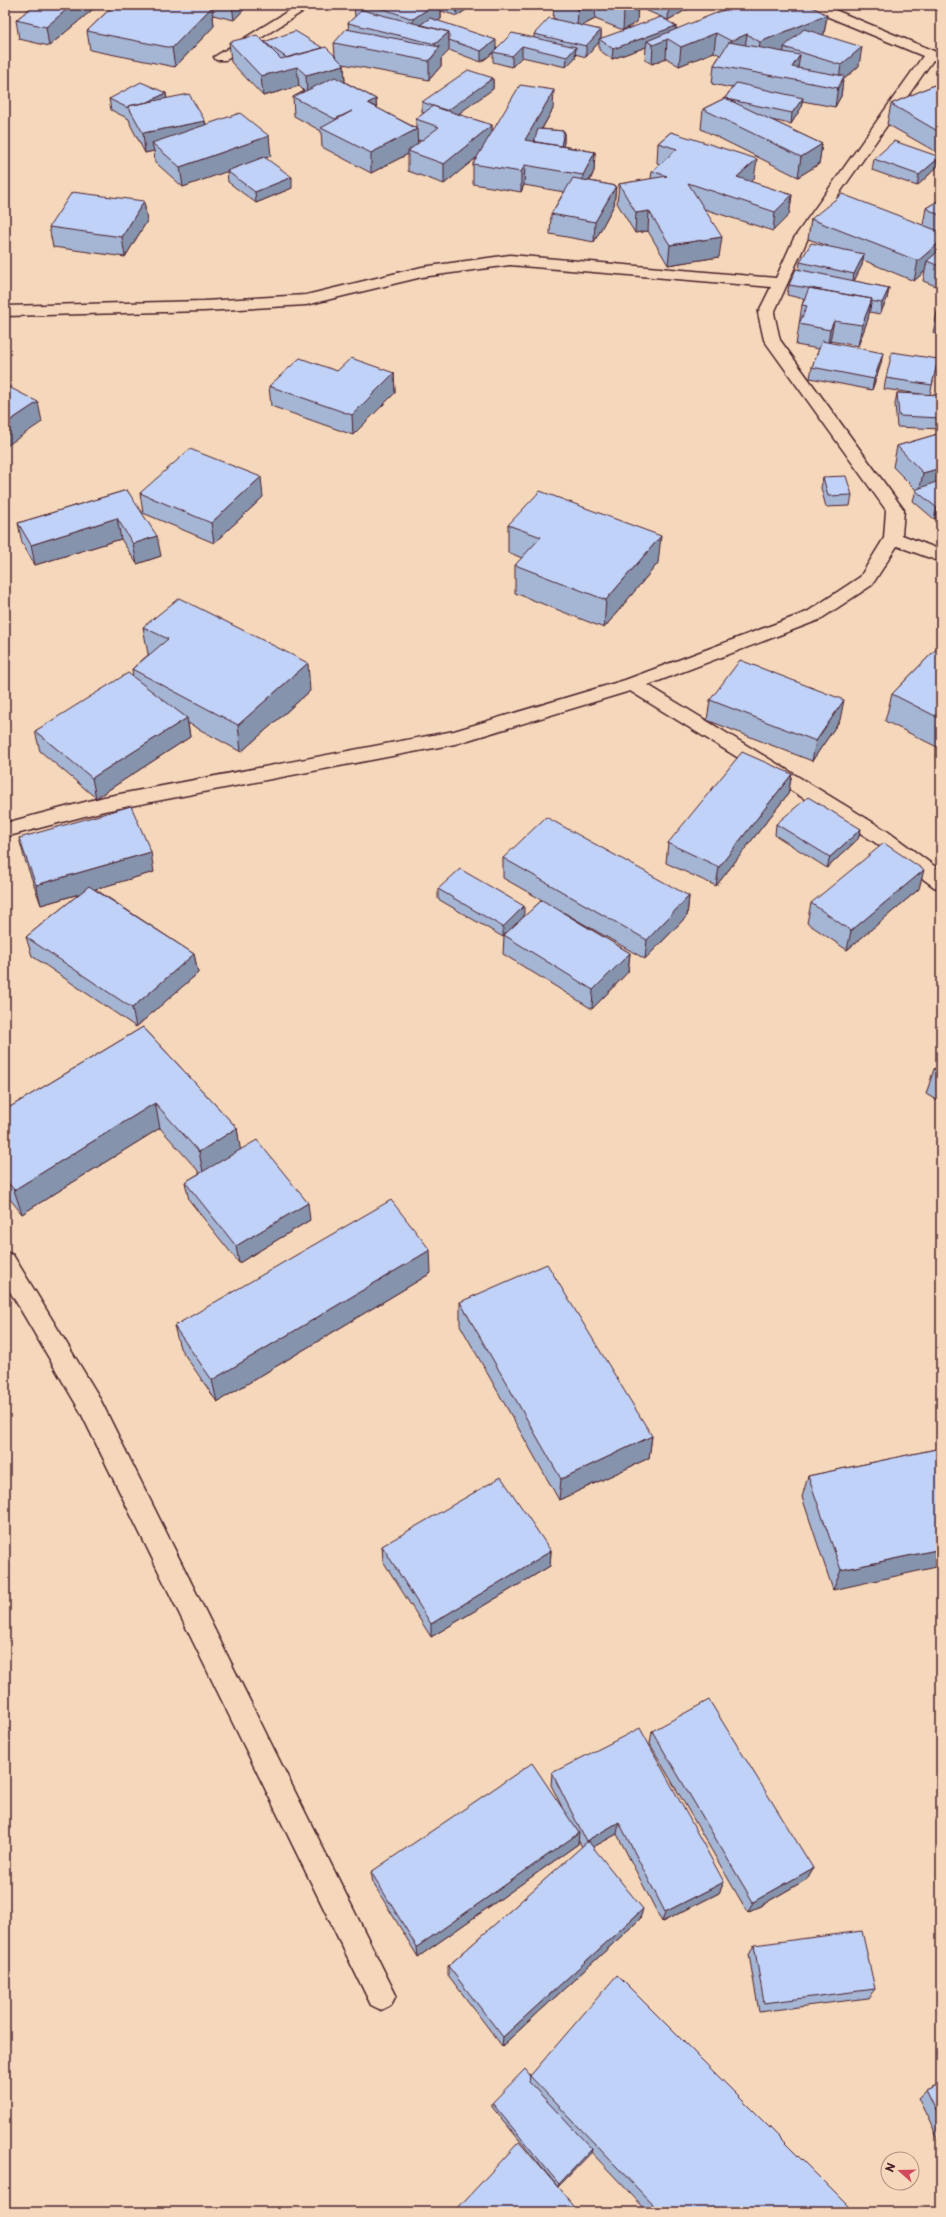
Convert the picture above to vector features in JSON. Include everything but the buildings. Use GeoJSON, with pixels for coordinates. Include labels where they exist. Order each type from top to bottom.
{"type":"FeatureCollection","features":[{"type":"Feature","properties":{"kind":"street"},"geometry":{"type":"LineString","coordinates":[[221,57],[307,5]]}},
{"type":"Feature","properties":{"kind":"street"},"geometry":{"type":"LineString","coordinates":[[5,830],[104,804],[455,737],[632,684],[812,616],[866,582],[893,538],[895,510],[772,340],[766,313],[781,284],[801,238],[935,57],[812,5]]}},
{"type":"Feature","properties":{"kind":"street"},"geometry":{"type":"LineString","coordinates":[[5,311],[204,306],[306,300],[422,272],[510,260],[781,284]]}},
{"type":"Feature","properties":{"kind":"street"},"geometry":{"type":"LineString","coordinates":[[893,538],[941,556]]}},
{"type":"Feature","properties":{"kind":"street"},"geometry":{"type":"LineString","coordinates":[[632,684],[880,836],[941,882]]}},
{"type":"Feature","properties":{"kind":"street"},"geometry":{"type":"LineString","coordinates":[[5,1262],[89,1403],[381,1995]]}}]}
